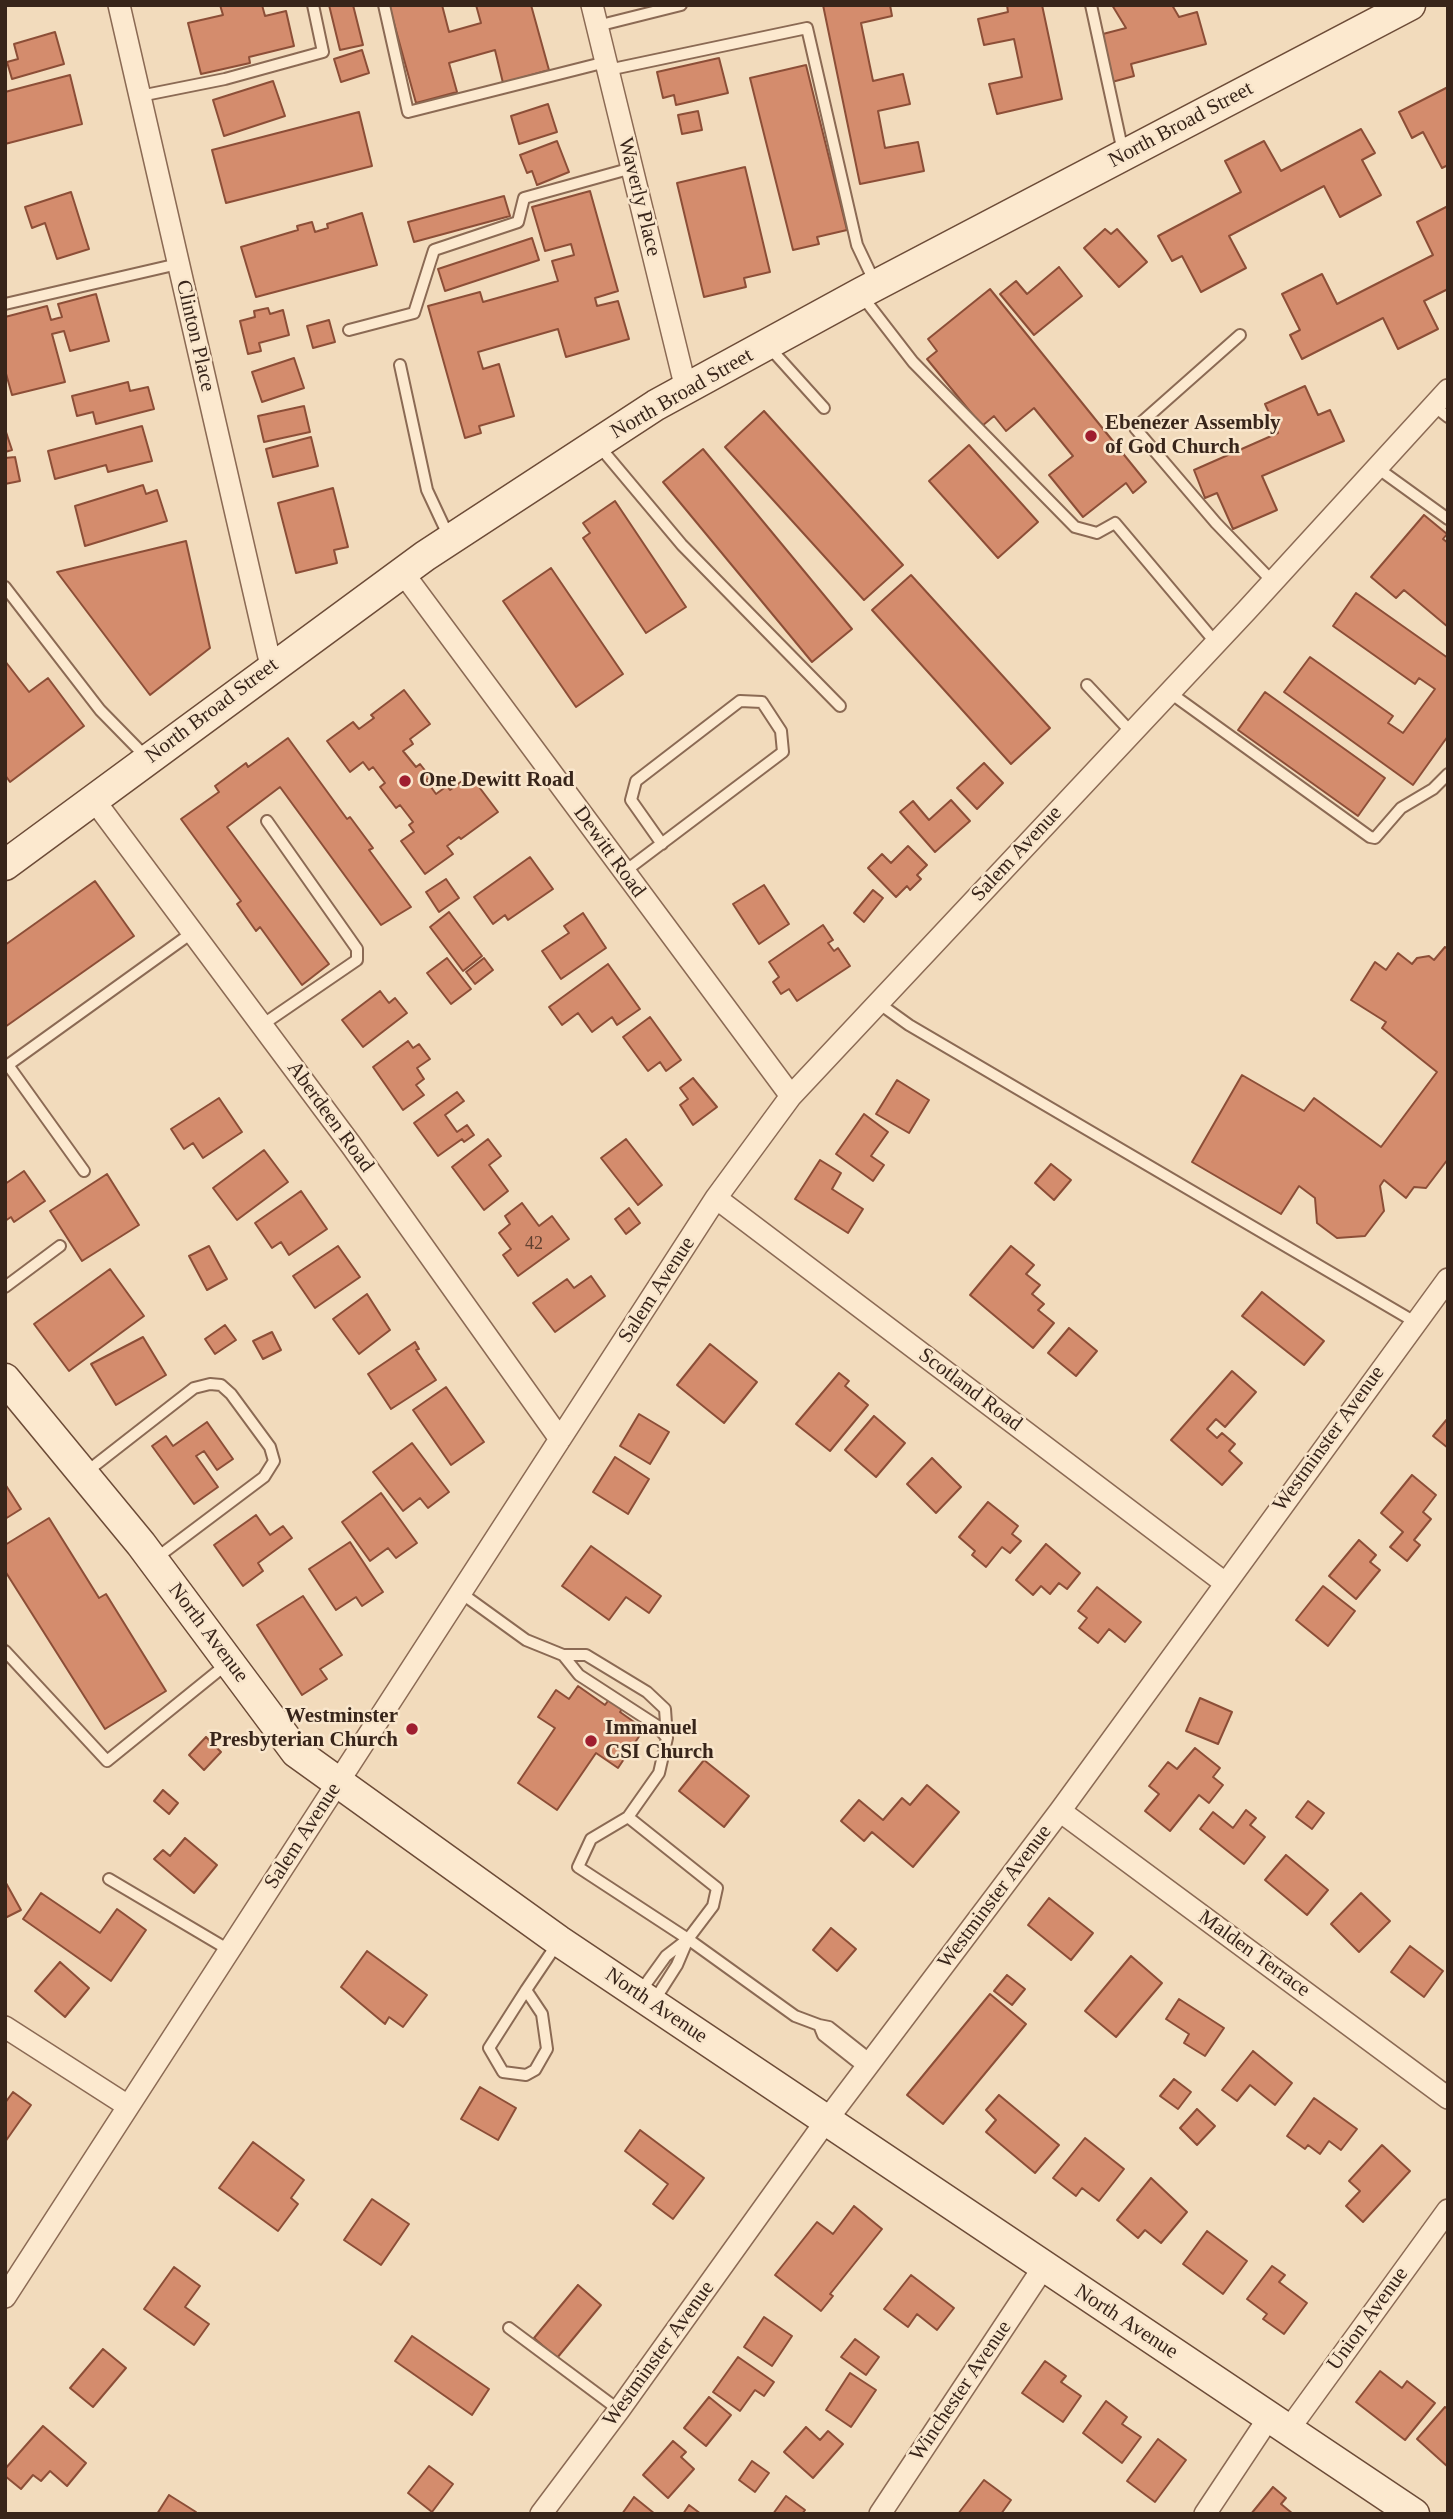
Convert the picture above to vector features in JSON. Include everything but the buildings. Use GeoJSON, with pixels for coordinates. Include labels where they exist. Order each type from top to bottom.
{"type":"FeatureCollection","features":[{"type":"Feature","properties":{"kind":"main road","name":"North Broad Street"},"geometry":{"type":"LineString","coordinates":[[5,865],[271,666],[451,539],[686,389],[868,289],[1410,5]]}},
{"type":"Feature","properties":{"kind":"main road","name":"North Avenue"},"geometry":{"type":"LineString","coordinates":[[5,1379],[153,1561],[296,1752],[559,1941],[1043,2268],[1414,2514]]}},
{"type":"Feature","properties":{"kind":"street","name":"Clinton Place"},"geometry":{"type":"LineString","coordinates":[[119,5],[271,666]]}},
{"type":"Feature","properties":{"kind":"street","name":"Waverly Place"},"geometry":{"type":"LineString","coordinates":[[595,16],[686,389]]}},
{"type":"Feature","properties":{"kind":"street","name":"Salem Avenue"},"geometry":{"type":"LineString","coordinates":[[5,2297],[716,1198],[791,1096],[1216,643],[1376,467],[1443,404]]}},
{"type":"Feature","properties":{"kind":"street","name":"Dewitt Road"},"geometry":{"type":"LineString","coordinates":[[403,573],[791,1096]]}},
{"type":"Feature","properties":{"kind":"street","name":"Aberdeen Road"},"geometry":{"type":"LineString","coordinates":[[94,800],[262,1026],[560,1439]]}},
{"type":"Feature","properties":{"kind":"street","name":"Scotland Road"},"geometry":{"type":"LineString","coordinates":[[716,1198],[1224,1583]]}},
{"type":"Feature","properties":{"kind":"street","name":"Westminster Avenue"},"geometry":{"type":"LineString","coordinates":[[541,2514],[620,2410],[826,2121],[1060,1811],[1448,1279]]}},
{"type":"Feature","properties":{"kind":"street","name":"Malden Terrace"},"geometry":{"type":"LineString","coordinates":[[1060,1811],[1448,2098]]}},
{"type":"Feature","properties":{"kind":"street"},"geometry":{"type":"LineString","coordinates":[[5,2027],[128,2106]]}},
{"type":"Feature","properties":{"kind":"street","name":"Union Avenue"},"geometry":{"type":"LineString","coordinates":[[1205,2514],[1448,2210]]}},
{"type":"Feature","properties":{"kind":"street","name":"Winchester Avenue"},"geometry":{"type":"LineString","coordinates":[[880,2514],[1043,2268]]}},
{"type":"Feature","properties":{"kind":"lane"},"geometry":{"type":"LineString","coordinates":[[140,96],[225,79],[323,52],[313,5]]}},
{"type":"Feature","properties":{"kind":"lane"},"geometry":{"type":"LineString","coordinates":[[384,5],[408,111],[607,66],[807,28],[868,289],[913,362],[1074,527],[1097,533],[1115,523],[1216,643]]}},
{"type":"Feature","properties":{"kind":"lane"},"geometry":{"type":"LineString","coordinates":[[595,16],[681,5]]}},
{"type":"Feature","properties":{"kind":"lane"},"geometry":{"type":"LineString","coordinates":[[1091,5],[1124,155]]}},
{"type":"Feature","properties":{"kind":"lane"},"geometry":{"type":"LineString","coordinates":[[349,330],[414,313],[434,250],[518,222],[524,198],[632,168]]}},
{"type":"Feature","properties":{"kind":"lane"},"geometry":{"type":"LineString","coordinates":[[5,303],[178,264]]}},
{"type":"Feature","properties":{"kind":"lane"},"geometry":{"type":"LineString","coordinates":[[1240,335],[1135,428],[1216,523],[1272,581]]}},
{"type":"Feature","properties":{"kind":"lane"},"geometry":{"type":"LineString","coordinates":[[767,345],[824,408]]}},
{"type":"Feature","properties":{"kind":"lane"},"geometry":{"type":"LineString","coordinates":[[400,365],[428,490],[451,539]]}},
{"type":"Feature","properties":{"kind":"lane"},"geometry":{"type":"LineString","coordinates":[[597,444],[682,545],[840,706]]}},
{"type":"Feature","properties":{"kind":"lane"},"geometry":{"type":"LineString","coordinates":[[1376,467],[1448,519]]}},
{"type":"Feature","properties":{"kind":"lane"},"geometry":{"type":"LineString","coordinates":[[5,587],[100,710],[148,759]]}},
{"type":"Feature","properties":{"kind":"lane"},"geometry":{"type":"LineString","coordinates":[[1087,685],[1131,732]]}},
{"type":"Feature","properties":{"kind":"lane"},"geometry":{"type":"LineString","coordinates":[[1169,692],[1375,838],[1401,808],[1433,789],[1448,774]]}},
{"type":"Feature","properties":{"kind":"lane"},"geometry":{"type":"LineString","coordinates":[[624,872],[662,844],[783,752],[781,731],[762,702],[740,701],[636,781],[631,800],[662,844]]}},
{"type":"Feature","properties":{"kind":"lane"},"geometry":{"type":"LineString","coordinates":[[262,1026],[357,960],[357,950],[267,821]]}},
{"type":"Feature","properties":{"kind":"lane"},"geometry":{"type":"LineString","coordinates":[[85,1171],[7,1065],[193,932]]}},
{"type":"Feature","properties":{"kind":"lane"},"geometry":{"type":"LineString","coordinates":[[877,1002],[921,1032],[1415,1322]]}},
{"type":"Feature","properties":{"kind":"lane"},"geometry":{"type":"LineString","coordinates":[[5,1287],[60,1246]]}},
{"type":"Feature","properties":{"kind":"lane"},"geometry":{"type":"LineString","coordinates":[[83,1474],[194,1388],[209,1384],[221,1385],[231,1394],[270,1447],[274,1461],[264,1477],[153,1561]]}},
{"type":"Feature","properties":{"kind":"lane"},"geometry":{"type":"LineString","coordinates":[[461,1593],[526,1640],[564,1655],[586,1655],[647,1692],[665,1709],[667,1738],[659,1773],[628,1817],[591,1839],[578,1867],[688,1938],[794,2016],[830,2027],[869,2066]]}},
{"type":"Feature","properties":{"kind":"lane"},"geometry":{"type":"LineString","coordinates":[[5,1651],[107,1761],[229,1662]]}},
{"type":"Feature","properties":{"kind":"lane"},"geometry":{"type":"LineString","coordinates":[[564,1655],[579,1675],[656,1725],[667,1738]]}},
{"type":"Feature","properties":{"kind":"lane"},"geometry":{"type":"LineString","coordinates":[[628,1817],[717,1888],[713,1906],[688,1938],[666,1956],[645,1999]]}},
{"type":"Feature","properties":{"kind":"lane"},"geometry":{"type":"LineString","coordinates":[[109,1879],[229,1950]]}},
{"type":"Feature","properties":{"kind":"lane"},"geometry":{"type":"LineString","coordinates":[[645,1999],[677,1965],[688,1938]]}},
{"type":"Feature","properties":{"kind":"lane"},"geometry":{"type":"LineString","coordinates":[[526,1990],[542,2014],[547,2049],[535,2070],[526,2075],[503,2072],[489,2048],[526,1990],[559,1941]]}},
{"type":"Feature","properties":{"kind":"lane"},"geometry":{"type":"LineString","coordinates":[[509,2328],[620,2410]]}},
{"type":"Feature","properties":{"kind":"place","name":"Ebenezer Assembly of God Church"},"geometry":{"type":"Point","coordinates":[1091,436]}},
{"type":"Feature","properties":{"kind":"place","name":"One Dewitt Road"},"geometry":{"type":"Point","coordinates":[405,781]}},
{"type":"Feature","properties":{"kind":"place","name":"Westminster Presbyterian Church"},"geometry":{"type":"Point","coordinates":[412,1729]}},
{"type":"Feature","properties":{"kind":"place","name":"Immanuel CSI Church"},"geometry":{"type":"Point","coordinates":[591,1741]}}]}
